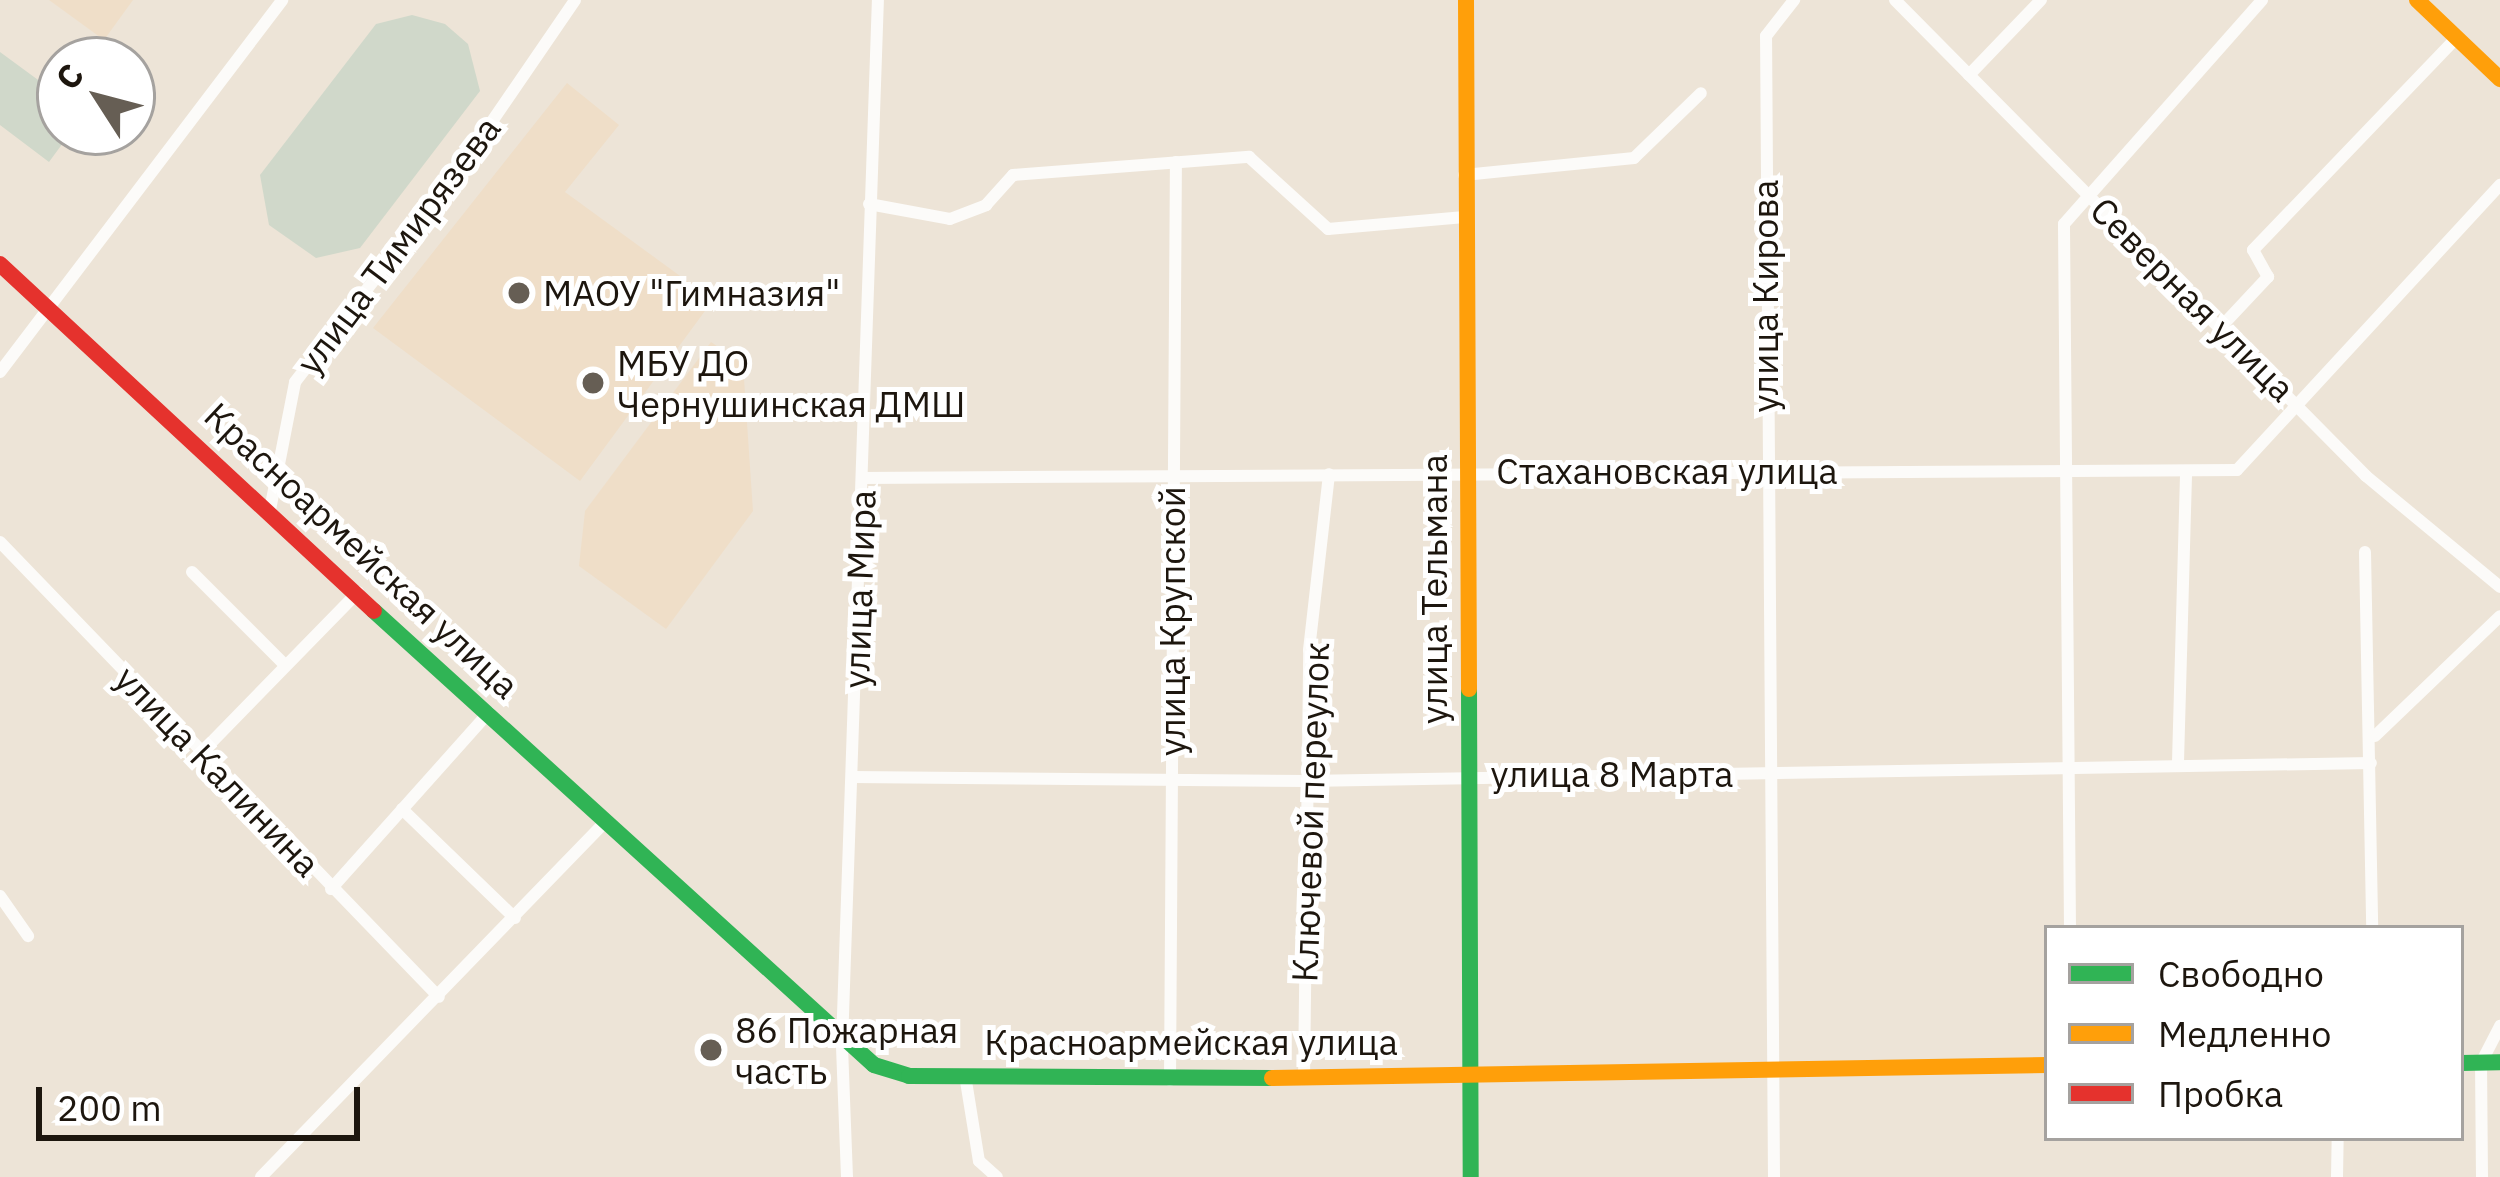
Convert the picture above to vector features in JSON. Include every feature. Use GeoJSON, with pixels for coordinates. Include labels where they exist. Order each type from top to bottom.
{"type":"FeatureCollection","features":[{"type":"Feature","properties":{"kind":"street"},"geometry":{"type":"LineString","coordinates":[[0,372],[282,0]]}},
{"type":"Feature","properties":{"kind":"street","name":"улица Тимирязева"},"geometry":{"type":"LineString","coordinates":[[270,510],[295,382],[454,178],[575,0]]}},
{"type":"Feature","properties":{"kind":"street","name":"улица Мира"},"geometry":{"type":"LineString","coordinates":[[847,1177],[842,1044],[878,0]]}},
{"type":"Feature","properties":{"kind":"street","name":"улица Тельмана"},"geometry":{"type":"LineString","coordinates":[[1466,0],[1471,1177]]}},
{"type":"Feature","properties":{"kind":"street","name":"улица Кирова"},"geometry":{"type":"LineString","coordinates":[[1774,1177],[1766,36],[1794,0]]}},
{"type":"Feature","properties":{"kind":"street","name":"Северная улица"},"geometry":{"type":"LineString","coordinates":[[1895,0],[2366,476],[2500,587]]}},
{"type":"Feature","properties":{"kind":"street"},"geometry":{"type":"LineString","coordinates":[[1969,75],[2041,0]]}},
{"type":"Feature","properties":{"kind":"street"},"geometry":{"type":"LineString","coordinates":[[2071,925],[2064,224],[2262,0]]}},
{"type":"Feature","properties":{"kind":"street"},"geometry":{"type":"LineString","coordinates":[[2417,0],[2500,79]]}},
{"type":"Feature","properties":{"kind":"street"},"geometry":{"type":"LineString","coordinates":[[2221,327],[2268,278],[2253,250],[2456,37]]}},
{"type":"Feature","properties":{"kind":"street"},"geometry":{"type":"LineString","coordinates":[[1464,175],[1634,158],[1701,93]]}},
{"type":"Feature","properties":{"kind":"street"},"geometry":{"type":"LineString","coordinates":[[869,204],[950,220],[986,205],[1013,175],[1250,157],[1328,229],[1464,217]]}},
{"type":"Feature","properties":{"kind":"street","name":"улица Крупской"},"geometry":{"type":"LineString","coordinates":[[1170,1080],[1176,162]]}},
{"type":"Feature","properties":{"kind":"street","name":"Стахановская улица"},"geometry":{"type":"LineString","coordinates":[[862,478],[1173,472],[2237,470],[2500,184]]}},
{"type":"Feature","properties":{"kind":"street","name":"Красноармейская улица"},"geometry":{"type":"LineString","coordinates":[[0,264],[489,712],[842,1044],[909,1076],[1304,1079],[1471,1072],[2044,1065]]}},
{"type":"Feature","properties":{"kind":"street"},"geometry":{"type":"LineString","coordinates":[[2178,762],[2186,471]]}},
{"type":"Feature","properties":{"kind":"street","name":"Ключевой переулок"},"geometry":{"type":"LineString","coordinates":[[1304,1079],[1309,650],[1328,474]]}},
{"type":"Feature","properties":{"kind":"street","name":"улица Калинина"},"geometry":{"type":"LineString","coordinates":[[0,542],[439,997]]}},
{"type":"Feature","properties":{"kind":"street"},"geometry":{"type":"LineString","coordinates":[[2365,551],[2374,737],[2372,925]]}},
{"type":"Feature","properties":{"kind":"street"},"geometry":{"type":"LineString","coordinates":[[192,572],[284,664]]}},
{"type":"Feature","properties":{"kind":"street"},"geometry":{"type":"LineString","coordinates":[[201,753],[358,592]]}},
{"type":"Feature","properties":{"kind":"street"},"geometry":{"type":"LineString","coordinates":[[2374,737],[2500,616]]}},
{"type":"Feature","properties":{"kind":"street"},"geometry":{"type":"LineString","coordinates":[[332,889],[489,712]]}},
{"type":"Feature","properties":{"kind":"street","name":"улица 8 Марта"},"geometry":{"type":"LineString","coordinates":[[852,777],[1306,782],[1469,774],[1771,775],[2066,764],[2371,763]]}},
{"type":"Feature","properties":{"kind":"street"},"geometry":{"type":"LineString","coordinates":[[402,809],[515,919]]}},
{"type":"Feature","properties":{"kind":"street"},"geometry":{"type":"LineString","coordinates":[[262,1177],[606,821]]}},
{"type":"Feature","properties":{"kind":"street"},"geometry":{"type":"LineString","coordinates":[[0,896],[28,936]]}},
{"type":"Feature","properties":{"kind":"street"},"geometry":{"type":"LineString","coordinates":[[2482,1177],[2490,1063],[2500,1026]]}},
{"type":"Feature","properties":{"kind":"street"},"geometry":{"type":"LineString","coordinates":[[965,1075],[979,1161],[998,1177]]}},
{"type":"Feature","properties":{"kind":"street"},"geometry":{"type":"LineString","coordinates":[[2337,1177],[2338,1141]]}},
{"type":"Feature","properties":{"kind":"shaded area"},"geometry":{"type":"Polygon","coordinates":[[[49,0],[133,0],[107,36],[98,36],[49,0]]]}},
{"type":"Feature","properties":{"kind":"shaded area"},"geometry":{"type":"Polygon","coordinates":[[[412,15],[445,24],[468,44],[480,91],[360,248],[316,258],[269,225],[260,175],[376,24],[412,15]]]}},
{"type":"Feature","properties":{"kind":"shaded area"},"geometry":{"type":"Polygon","coordinates":[[[0,52],[36,78],[36,152],[0,125],[0,52]]]}},
{"type":"Feature","properties":{"kind":"shaded area"},"geometry":{"type":"Polygon","coordinates":[[[567,83],[619,125],[565,192],[713,300],[580,481],[373,328],[567,83]]]}},
{"type":"Feature","properties":{"kind":"shaded area"},"geometry":{"type":"Polygon","coordinates":[[[711,342],[743,364],[753,511],[666,629],[579,566],[585,511],[711,342]]]}},
{"type":"Feature","properties":{"kind":"traffic: fast"},"geometry":{"type":"LineString","coordinates":[[374,611],[874,1065],[909,1076],[1272,1078]]}},
{"type":"Feature","properties":{"kind":"traffic: fast"},"geometry":{"type":"LineString","coordinates":[[1469,689],[1471,1177]]}},
{"type":"Feature","properties":{"kind":"traffic: fast"},"geometry":{"type":"LineString","coordinates":[[2464,1063],[2500,1062]]}},
{"type":"Feature","properties":{"kind":"traffic: slow"},"geometry":{"type":"LineString","coordinates":[[1466,0],[1469,689]]}},
{"type":"Feature","properties":{"kind":"traffic: slow"},"geometry":{"type":"LineString","coordinates":[[2417,0],[2500,79]]}},
{"type":"Feature","properties":{"kind":"traffic: slow"},"geometry":{"type":"LineString","coordinates":[[1272,1078],[2044,1065]]}},
{"type":"Feature","properties":{"kind":"traffic: jam"},"geometry":{"type":"LineString","coordinates":[[0,264],[374,611]]}},
{"type":"Feature","properties":{"kind":"place","name":"МАОУ \"Гимназия\""},"geometry":{"type":"Point","coordinates":[519,293]}},
{"type":"Feature","properties":{"kind":"place","name":"МБУ ДО Чернушинская ДМШ"},"geometry":{"type":"Point","coordinates":[593,383]}},
{"type":"Feature","properties":{"kind":"place","name":"86 Пожарная часть"},"geometry":{"type":"Point","coordinates":[711,1050]}}]}
